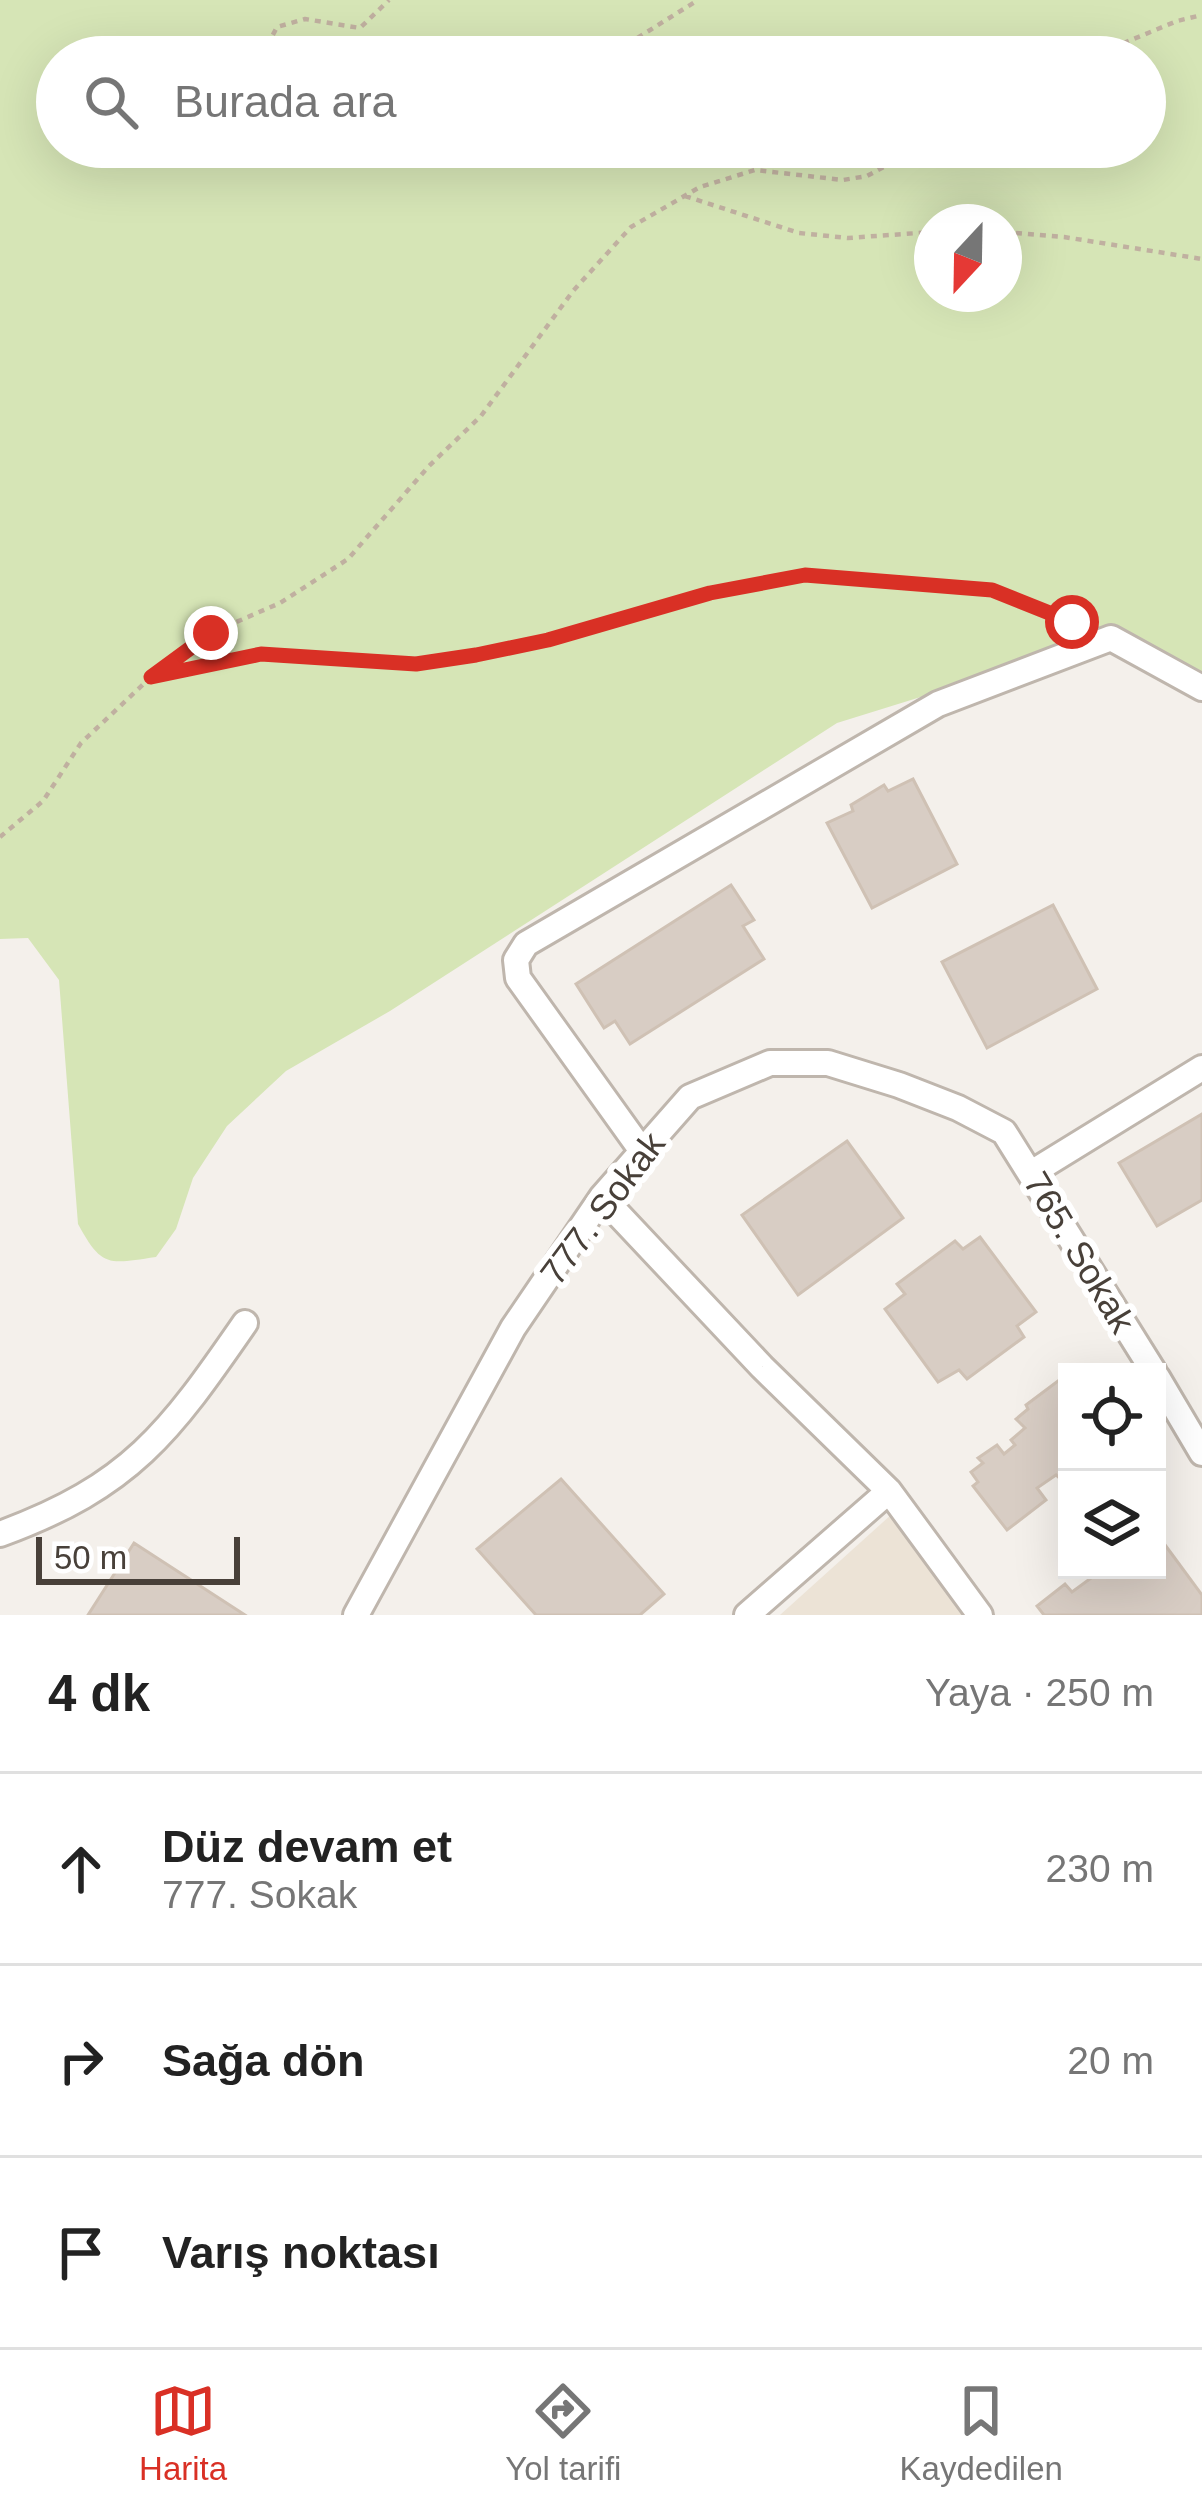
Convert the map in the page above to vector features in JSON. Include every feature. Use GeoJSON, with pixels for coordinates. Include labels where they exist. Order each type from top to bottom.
{"type":"FeatureCollection","features":[{"type":"Feature","properties":{"kind":"street"},"geometry":{"type":"LineString","coordinates":[[642,1151],[518,978],[516,960],[526,944],[938,704],[1112,638],[1202,688]]}},
{"type":"Feature","properties":{"kind":"street","name":"777. Sokak"},"geometry":{"type":"LineString","coordinates":[[356,1615],[513,1328],[602,1197],[690,1097],[770,1063],[827,1063],[939,1100],[1004,1132]]}},
{"type":"Feature","properties":{"kind":"street"},"geometry":{"type":"LineString","coordinates":[[1033,1172],[1202,1068]]}},
{"type":"Feature","properties":{"kind":"street","name":"765. Sokak"},"geometry":{"type":"LineString","coordinates":[[1004,1132],[1149,1363]]}},
{"type":"Feature","properties":{"kind":"street"},"geometry":{"type":"LineString","coordinates":[[602,1197],[762,1367],[889,1491],[980,1615]]}},
{"type":"Feature","properties":{"kind":"street"},"geometry":{"type":"LineString","coordinates":[[0,1534],[52,1515],[118,1476],[177,1420],[245,1323]]}},
{"type":"Feature","properties":{"kind":"street","name":"765. Sokak"},"geometry":{"type":"LineString","coordinates":[[1166,1391],[1202,1453]]}},
{"type":"Feature","properties":{"kind":"street"},"geometry":{"type":"LineString","coordinates":[[747,1615],[889,1491]]}},
{"type":"Feature","properties":{"kind":"path"},"geometry":{"type":"LineString","coordinates":[[272,36],[277,27],[305,19],[360,28],[389,0]]}},
{"type":"Feature","properties":{"kind":"path"},"geometry":{"type":"LineString","coordinates":[[641,36],[698,0]]}},
{"type":"Feature","properties":{"kind":"path"},"geometry":{"type":"LineString","coordinates":[[1141,36],[1202,15]]}},
{"type":"Feature","properties":{"kind":"path"},"geometry":{"type":"LineString","coordinates":[[0,837],[43,801],[81,743],[151,677],[211,633],[280,603],[348,559],[429,466],[481,416],[602,256],[631,227],[685,196],[755,170],[843,180],[882,168]]}},
{"type":"Feature","properties":{"kind":"path"},"geometry":{"type":"LineString","coordinates":[[685,196],[800,233],[848,238],[914,233]]}},
{"type":"Feature","properties":{"kind":"path"},"geometry":{"type":"LineString","coordinates":[[1022,234],[1202,259]]}},
{"type":"Feature","properties":{"kind":"path"},"geometry":{"type":"LineString","coordinates":[[151,677],[261,654],[416,664],[476,655],[548,640],[710,593],[805,575],[992,590],[1112,638]]}},
{"type":"Feature","properties":{"kind":"shaded area"},"geometry":{"type":"Polygon","coordinates":[[[892,1514],[966,1615],[780,1615],[892,1514]]]}},
{"type":"Feature","properties":{"kind":"green space"},"geometry":{"type":"Polygon","coordinates":[[[0,0],[1202,0],[1202,688],[1111,638],[837,723],[390,1011],[286,1071],[227,1126],[193,1178],[176,1229],[156,1257],[108,1260],[94,1249],[78,1224],[59,980],[28,938],[0,939],[0,0]]]}},
{"type":"Feature","properties":{"kind":"building"},"geometry":{"type":"Polygon","coordinates":[[[913,779],[957,864],[872,908],[827,823],[853,811],[851,805],[884,785],[888,791],[913,779]]]}},
{"type":"Feature","properties":{"kind":"building"},"geometry":{"type":"Polygon","coordinates":[[[731,885],[754,920],[743,926],[764,959],[630,1044],[615,1021],[604,1028],[576,984],[731,885]]]}},
{"type":"Feature","properties":{"kind":"building"},"geometry":{"type":"Polygon","coordinates":[[[1053,905],[1097,989],[987,1048],[942,962],[1053,905]]]}},
{"type":"Feature","properties":{"kind":"building"},"geometry":{"type":"Polygon","coordinates":[[[1202,1114],[1202,1200],[1157,1226],[1119,1163],[1202,1114]]]}},
{"type":"Feature","properties":{"kind":"building"},"geometry":{"type":"Polygon","coordinates":[[[847,1141],[903,1218],[798,1295],[742,1215],[847,1141]]]}},
{"type":"Feature","properties":{"kind":"building"},"geometry":{"type":"Polygon","coordinates":[[[980,1237],[1036,1312],[1017,1326],[1024,1337],[967,1379],[959,1370],[938,1382],[885,1309],[905,1294],[897,1284],[955,1241],[963,1249],[980,1237]]]}},
{"type":"Feature","properties":{"kind":"building"},"geometry":{"type":"Polygon","coordinates":[[[1058,1381],[1058,1477],[1037,1488],[1046,1500],[1007,1530],[973,1486],[978,1482],[971,1472],[983,1463],[978,1458],[997,1445],[1004,1454],[1015,1445],[1011,1440],[1025,1428],[1016,1419],[1028,1409],[1026,1405],[1058,1381]]]}},
{"type":"Feature","properties":{"kind":"building"},"geometry":{"type":"Polygon","coordinates":[[[561,1479],[664,1594],[640,1615],[536,1615],[477,1549],[561,1479]]]}},
{"type":"Feature","properties":{"kind":"building"},"geometry":{"type":"Polygon","coordinates":[[[134,1543],[245,1615],[88,1615],[134,1543]]]}},
{"type":"Feature","properties":{"kind":"building"},"geometry":{"type":"Polygon","coordinates":[[[1166,1546],[1202,1595],[1202,1615],[1044,1615],[1037,1606],[1065,1584],[1072,1592],[1090,1579],[1166,1579],[1166,1546]]]}},
{"type":"Feature","properties":{"kind":"route"},"geometry":{"type":"LineString","coordinates":[[211,633],[151,677],[261,654],[416,664],[476,655],[548,640],[710,593],[805,575],[992,590],[1072,622]]}}]}
